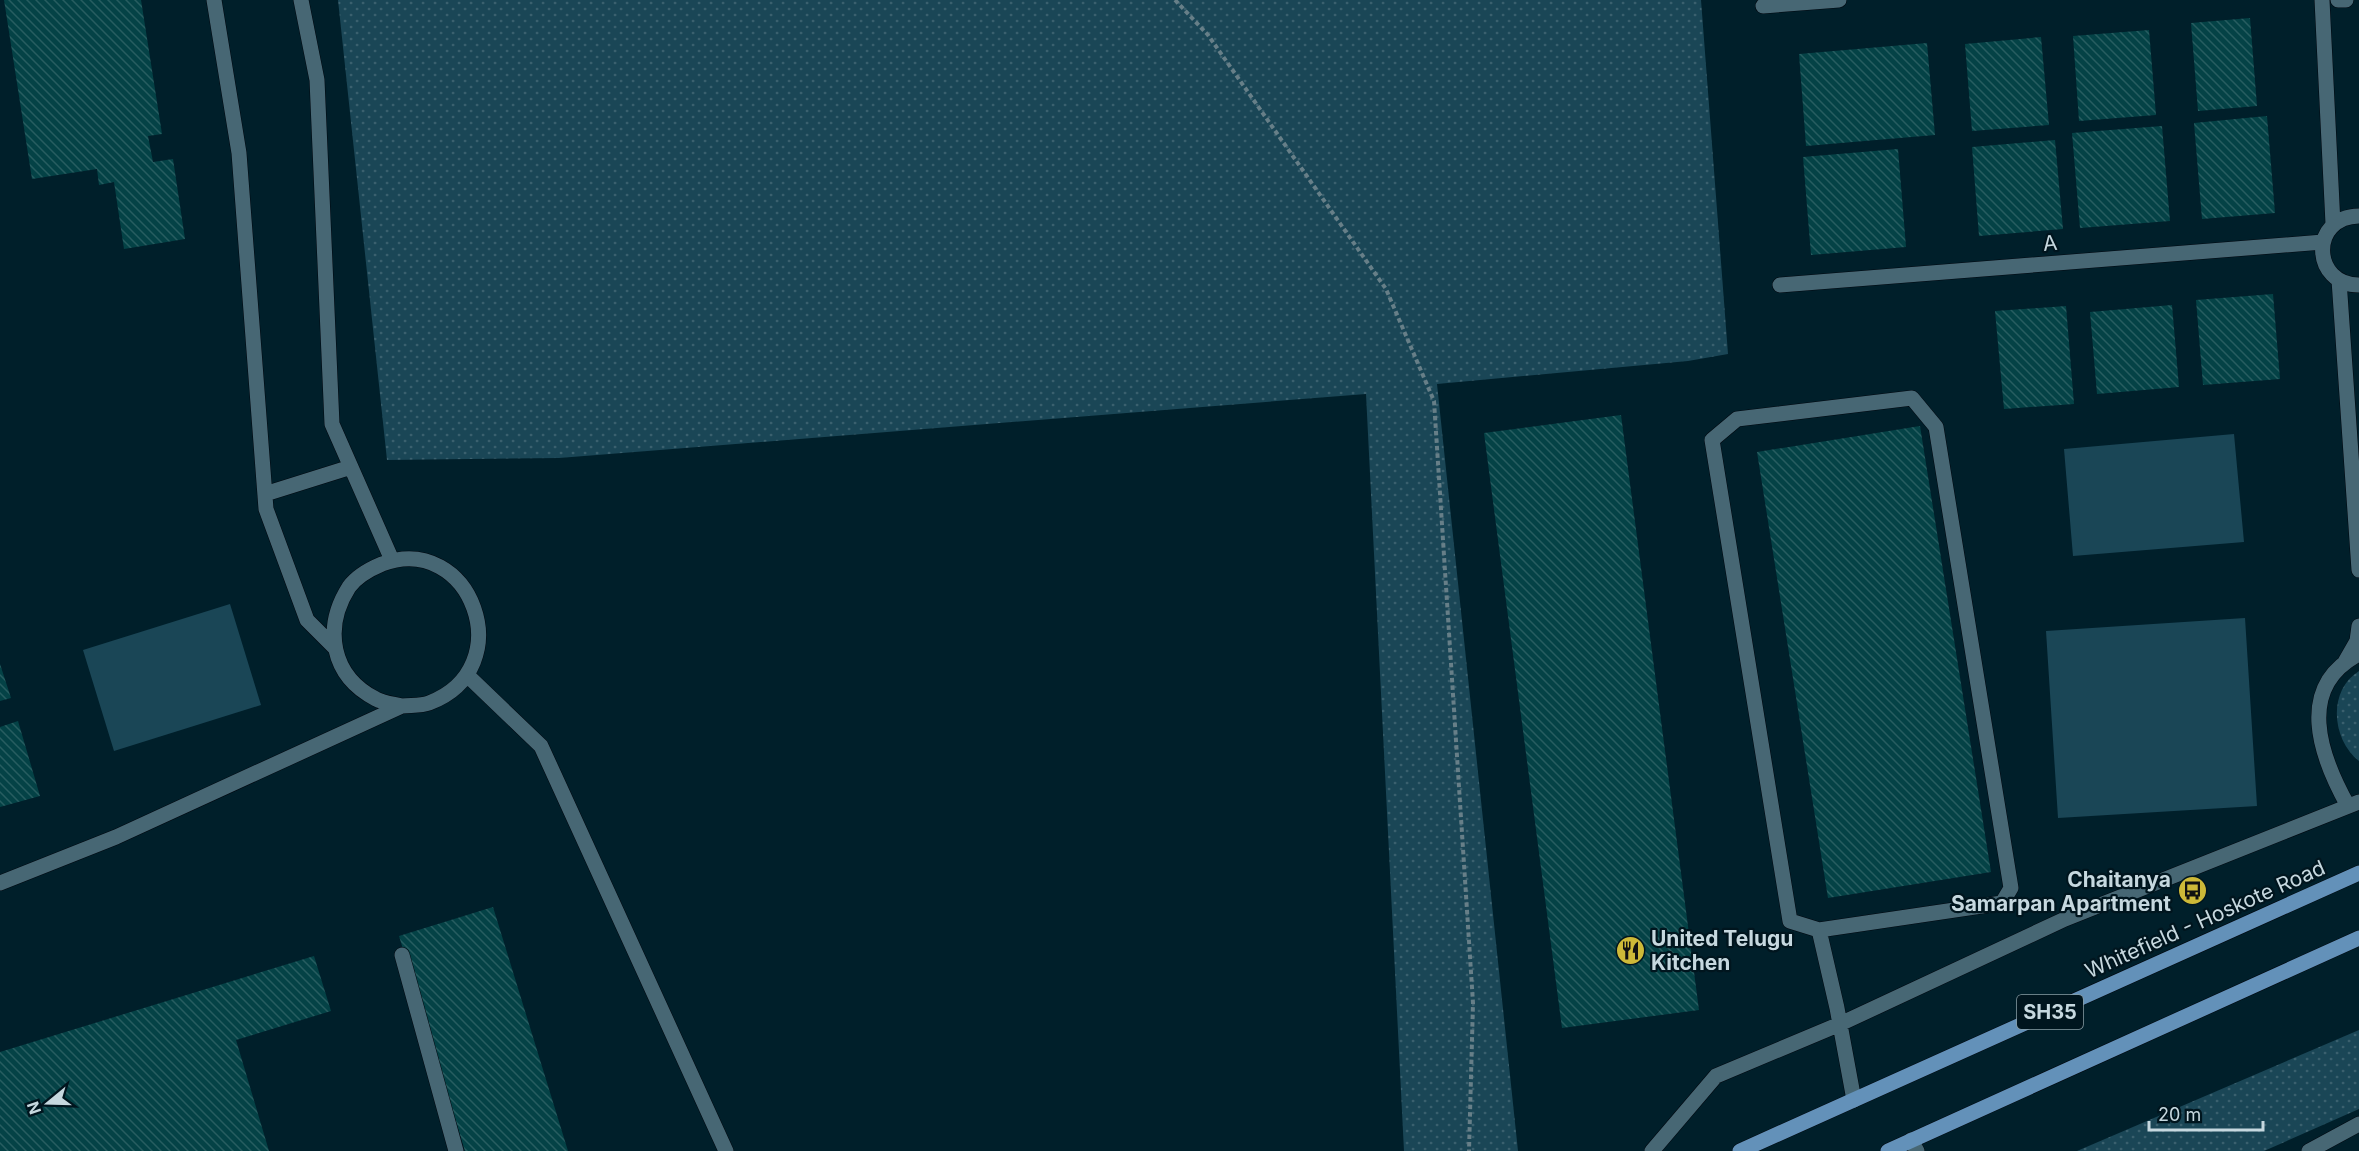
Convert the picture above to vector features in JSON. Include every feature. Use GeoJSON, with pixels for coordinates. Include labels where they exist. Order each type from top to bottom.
{"type":"FeatureCollection","features":[{"type":"Feature","properties":{"kind":"main road","name":"Whitefield - Hoskote Road"},"geometry":{"type":"LineString","coordinates":[[1740,1151],[2359,873]]}},
{"type":"Feature","properties":{"kind":"main road","name":"SH35"},"geometry":{"type":"LineString","coordinates":[[1888,1151],[1914,1145],[2359,938]]}},
{"type":"Feature","properties":{"kind":"street"},"geometry":{"type":"LineString","coordinates":[[214,0],[239,153],[266,509],[307,620],[335,648]]}},
{"type":"Feature","properties":{"kind":"street"},"geometry":{"type":"LineString","coordinates":[[301,0],[317,80],[332,424],[392,560]]}},
{"type":"Feature","properties":{"kind":"street"},"geometry":{"type":"LineString","coordinates":[[1763,6],[1839,0]]}},
{"type":"Feature","properties":{"kind":"street"},"geometry":{"type":"LineString","coordinates":[[2322,0],[2333,224],[2323,242],[2323,259],[2330,272],[2339,279],[2359,285]]}},
{"type":"Feature","properties":{"kind":"street"},"geometry":{"type":"LineString","coordinates":[[2338,0],[2346,0]]}},
{"type":"Feature","properties":{"kind":"street"},"geometry":{"type":"LineString","coordinates":[[2333,224],[2348,216],[2359,216]]}},
{"type":"Feature","properties":{"kind":"street","name":"A"},"geometry":{"type":"LineString","coordinates":[[1780,285],[2323,242]]}},
{"type":"Feature","properties":{"kind":"street"},"geometry":{"type":"LineString","coordinates":[[2339,279],[2359,570]]}},
{"type":"Feature","properties":{"kind":"street"},"geometry":{"type":"LineString","coordinates":[[1912,398],[1936,427],[2011,888],[2002,903],[1819,930],[1790,921],[1712,441],[1737,419],[1912,398]]}},
{"type":"Feature","properties":{"kind":"street"},"geometry":{"type":"LineString","coordinates":[[265,494],[351,466]]}},
{"type":"Feature","properties":{"kind":"street"},"geometry":{"type":"LineString","coordinates":[[416,559],[440,567],[460,582],[474,603],[480,627],[478,652],[467,675],[450,693],[427,704],[402,706],[377,700],[358,688],[344,670],[335,648],[333,624],[339,602],[352,582],[370,568],[392,560],[416,559]]}},
{"type":"Feature","properties":{"kind":"street"},"geometry":{"type":"LineString","coordinates":[[1652,1151],[1716,1076],[1840,1024],[2065,919],[2354,804],[2340,791],[2322,743],[2318,714],[2325,684],[2345,662],[2357,641],[2359,626]]}},
{"type":"Feature","properties":{"kind":"street"},"geometry":{"type":"LineString","coordinates":[[2345,662],[2359,654]]}},
{"type":"Feature","properties":{"kind":"street"},"geometry":{"type":"LineString","coordinates":[[467,675],[542,746],[726,1151]]}},
{"type":"Feature","properties":{"kind":"street"},"geometry":{"type":"LineString","coordinates":[[0,883],[116,837],[402,706]]}},
{"type":"Feature","properties":{"kind":"street"},"geometry":{"type":"LineString","coordinates":[[1819,930],[1854,1100]]}},
{"type":"Feature","properties":{"kind":"street"},"geometry":{"type":"LineString","coordinates":[[402,955],[456,1151]]}},
{"type":"Feature","properties":{"kind":"street"},"geometry":{"type":"LineString","coordinates":[[2309,1151],[2359,1124]]}},
{"type":"Feature","properties":{"kind":"path"},"geometry":{"type":"LineString","coordinates":[[1175,0],[1209,35],[1386,289],[1434,401],[1473,1003],[1469,1151]]}},
{"type":"Feature","properties":{"kind":"shaded area"},"geometry":{"type":"Polygon","coordinates":[[[338,0],[1701,0],[1728,354],[1688,361],[1437,384],[1518,1151],[1404,1151],[1366,394],[559,458],[387,460],[338,0]]]}},
{"type":"Feature","properties":{"kind":"shaded area"},"geometry":{"type":"Polygon","coordinates":[[[2234,434],[2244,542],[2073,556],[2064,449],[2234,434]]]}},
{"type":"Feature","properties":{"kind":"shaded area"},"geometry":{"type":"Polygon","coordinates":[[[230,604],[261,705],[114,751],[83,650],[230,604]]]}},
{"type":"Feature","properties":{"kind":"shaded area"},"geometry":{"type":"Polygon","coordinates":[[[2245,618],[2257,806],[2058,818],[2046,631],[2245,618]]]}},
{"type":"Feature","properties":{"kind":"shaded area"},"geometry":{"type":"Polygon","coordinates":[[[2359,671],[2359,761],[2343,741],[2337,716],[2342,691],[2359,671]]]}},
{"type":"Feature","properties":{"kind":"shaded area"},"geometry":{"type":"Polygon","coordinates":[[[2359,1030],[2359,1109],[2264,1151],[2077,1151],[2359,1030]]]}},
{"type":"Feature","properties":{"kind":"building"},"geometry":{"type":"Polygon","coordinates":[[[4,0],[141,0],[162,134],[148,136],[153,162],[173,159],[185,239],[124,249],[114,182],[99,185],[97,169],[32,179],[4,0]]]}},
{"type":"Feature","properties":{"kind":"building"},"geometry":{"type":"Polygon","coordinates":[[[2250,18],[2257,106],[2198,111],[2191,23],[2250,18]]]}},
{"type":"Feature","properties":{"kind":"building"},"geometry":{"type":"Polygon","coordinates":[[[2149,30],[2156,115],[2079,121],[2073,36],[2149,30]]]}},
{"type":"Feature","properties":{"kind":"building"},"geometry":{"type":"Polygon","coordinates":[[[2041,37],[2049,125],[1972,131],[1965,44],[2041,37]]]}},
{"type":"Feature","properties":{"kind":"building"},"geometry":{"type":"Polygon","coordinates":[[[1927,43],[1935,135],[1806,146],[1799,54],[1927,43]]]}},
{"type":"Feature","properties":{"kind":"building"},"geometry":{"type":"Polygon","coordinates":[[[2267,116],[2275,213],[2202,219],[2194,123],[2267,116]]]}},
{"type":"Feature","properties":{"kind":"building"},"geometry":{"type":"Polygon","coordinates":[[[2162,126],[2170,221],[2080,228],[2072,133],[2162,126]]]}},
{"type":"Feature","properties":{"kind":"building"},"geometry":{"type":"Polygon","coordinates":[[[2055,140],[2063,229],[1979,236],[1972,147],[2055,140]]]}},
{"type":"Feature","properties":{"kind":"building"},"geometry":{"type":"Polygon","coordinates":[[[1898,149],[1906,247],[1811,255],[1803,157],[1898,149]]]}},
{"type":"Feature","properties":{"kind":"building"},"geometry":{"type":"Polygon","coordinates":[[[2273,294],[2280,379],[2203,385],[2196,300],[2273,294]]]}},
{"type":"Feature","properties":{"kind":"building"},"geometry":{"type":"Polygon","coordinates":[[[2172,305],[2179,387],[2097,394],[2090,312],[2172,305]]]}},
{"type":"Feature","properties":{"kind":"building"},"geometry":{"type":"Polygon","coordinates":[[[2066,306],[2074,404],[2004,409],[1995,311],[2066,306]]]}},
{"type":"Feature","properties":{"kind":"building"},"geometry":{"type":"Polygon","coordinates":[[[1621,415],[1699,1010],[1562,1028],[1484,433],[1621,415]]]}},
{"type":"Feature","properties":{"kind":"building"},"geometry":{"type":"Polygon","coordinates":[[[1920,426],[1991,872],[1828,898],[1757,452],[1920,426]]]}},
{"type":"Feature","properties":{"kind":"building"},"geometry":{"type":"Polygon","coordinates":[[[0,664],[11,698],[0,701],[0,664]]]}},
{"type":"Feature","properties":{"kind":"building"},"geometry":{"type":"Polygon","coordinates":[[[18,721],[40,796],[0,807],[0,727],[18,721]]]}},
{"type":"Feature","properties":{"kind":"building"},"geometry":{"type":"Polygon","coordinates":[[[493,907],[568,1151],[465,1151],[399,936],[493,907]]]}},
{"type":"Feature","properties":{"kind":"building"},"geometry":{"type":"Polygon","coordinates":[[[314,956],[331,1011],[236,1040],[269,1151],[0,1151],[0,1052],[314,956]]]}},
{"type":"Feature","properties":{"kind":"place","name":"Chaitanya Samarpan Apartment"},"geometry":{"type":"Point","coordinates":[2192,891]}},
{"type":"Feature","properties":{"kind":"place","name":"United Telugu Kitchen"},"geometry":{"type":"Point","coordinates":[1630,950]}}]}
